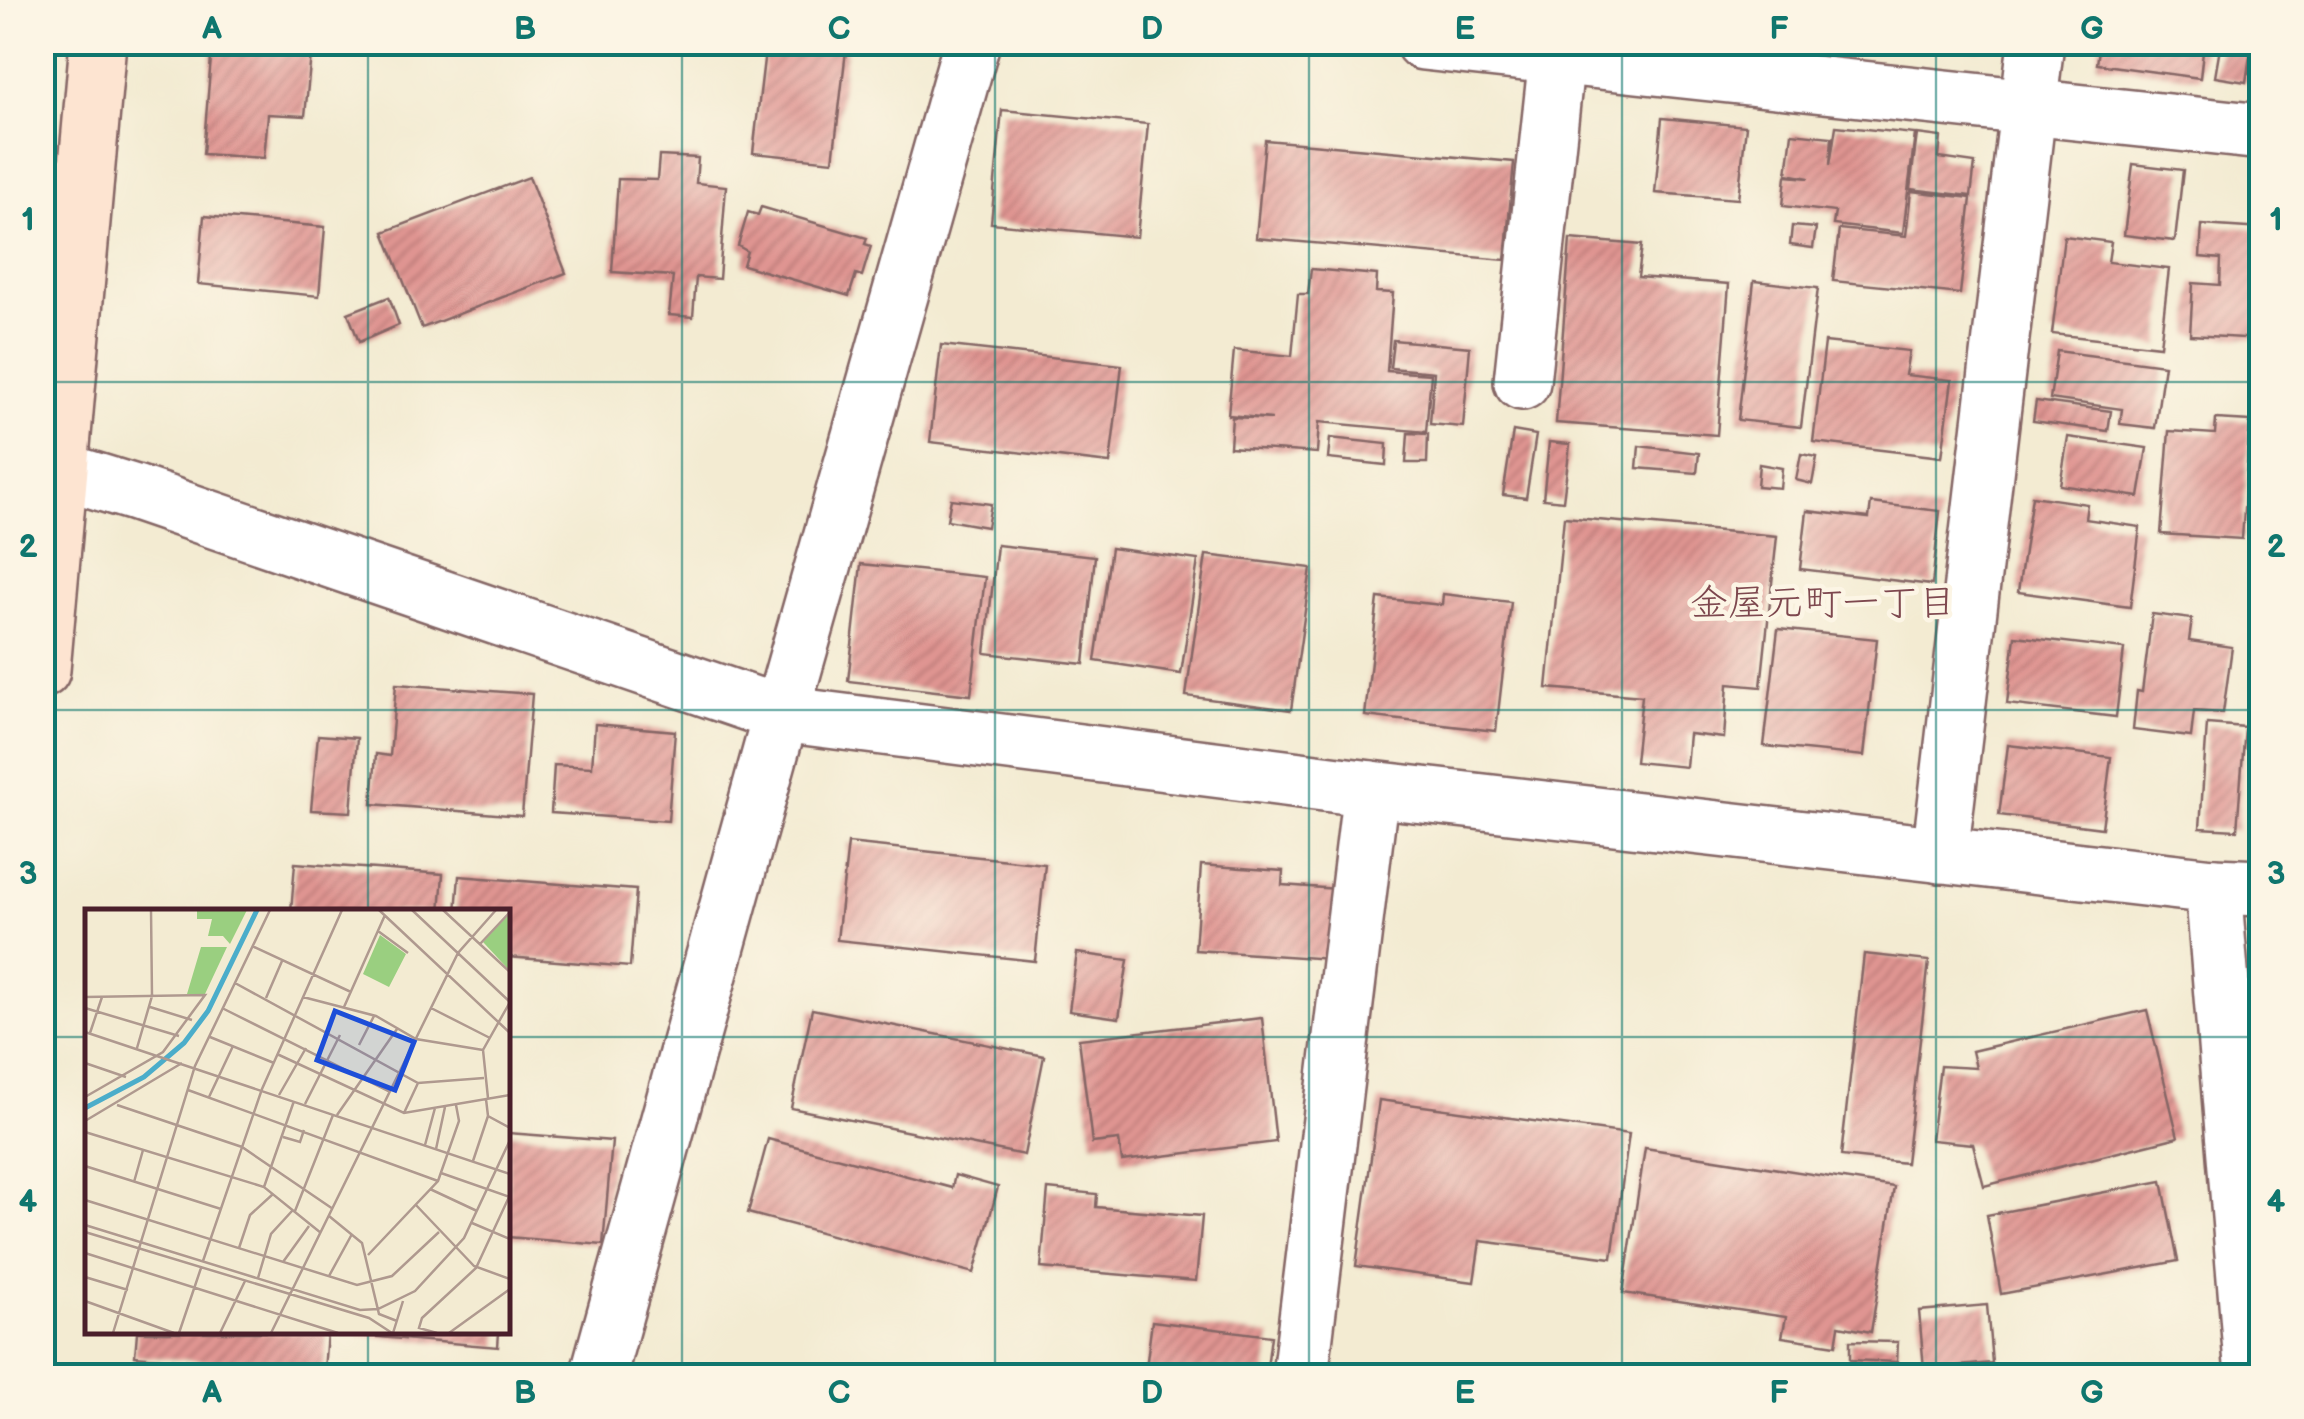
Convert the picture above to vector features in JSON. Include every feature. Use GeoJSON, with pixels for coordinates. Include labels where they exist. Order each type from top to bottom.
{"type":"FeatureCollection","features":[{"type":"Feature","properties":{"kind":"street"},"geometry":{"type":"LineString","coordinates":[[42,670],[51,468],[98,42]]}},
{"type":"Feature","properties":{"kind":"street"},"geometry":{"type":"LineString","coordinates":[[598,1376],[972,42]]}},
{"type":"Feature","properties":{"kind":"street"},"geometry":{"type":"LineString","coordinates":[[1423,42],[2262,132]]}},
{"type":"Feature","properties":{"kind":"street"},"geometry":{"type":"LineString","coordinates":[[1940,856],[2036,42]]}},
{"type":"Feature","properties":{"kind":"street"},"geometry":{"type":"LineString","coordinates":[[1522,382],[1557,56]]}},
{"type":"Feature","properties":{"kind":"street"},"geometry":{"type":"LineString","coordinates":[[51,468],[135,492],[781,714],[1371,789],[2237,887],[2253,1376]]}},
{"type":"Feature","properties":{"kind":"street"},"geometry":{"type":"LineString","coordinates":[[1300,1376],[1371,789]]}},
{"type":"Feature","properties":{"kind":"building"},"geometry":{"type":"Polygon","coordinates":[[[766,42],[847,42],[833,161],[753,153],[766,42]]]}},
{"type":"Feature","properties":{"kind":"building"},"geometry":{"type":"Polygon","coordinates":[[[1886,42],[1924,42],[1923,51],[1886,46],[1886,42]]]}},
{"type":"Feature","properties":{"kind":"building"},"geometry":{"type":"Polygon","coordinates":[[[1944,42],[1982,42],[1981,50],[1944,42]]]}},
{"type":"Feature","properties":{"kind":"building"},"geometry":{"type":"Polygon","coordinates":[[[2100,42],[2204,42],[2200,78],[2097,64],[2100,42]]]}},
{"type":"Feature","properties":{"kind":"building"},"geometry":{"type":"Polygon","coordinates":[[[2221,42],[2252,42],[2246,82],[2215,77],[2221,42]]]}},
{"type":"Feature","properties":{"kind":"building"},"geometry":{"type":"Polygon","coordinates":[[[2254,42],[2262,42],[2262,75],[2249,73],[2254,42]]]}},
{"type":"Feature","properties":{"kind":"building"},"geometry":{"type":"Polygon","coordinates":[[[212,46],[311,54],[305,116],[268,114],[264,158],[203,154],[212,46]]]}},
{"type":"Feature","properties":{"kind":"building"},"geometry":{"type":"Polygon","coordinates":[[[1002,110],[1148,124],[1137,237],[991,223],[1002,110]]]}},
{"type":"Feature","properties":{"kind":"building"},"geometry":{"type":"Polygon","coordinates":[[[1662,118],[1746,126],[1738,199],[1655,193],[1662,118]]]}},
{"type":"Feature","properties":{"kind":"building"},"geometry":{"type":"Polygon","coordinates":[[[1836,126],[1915,134],[1903,233],[1833,225],[1835,212],[1783,206],[1786,176],[1809,178],[1787,174],[1792,133],[1832,137],[1830,165],[1836,126]]]}},
{"type":"Feature","properties":{"kind":"building"},"geometry":{"type":"Polygon","coordinates":[[[1917,134],[1941,137],[1939,158],[1975,163],[1971,196],[1910,189],[1917,134]]]}},
{"type":"Feature","properties":{"kind":"building"},"geometry":{"type":"Polygon","coordinates":[[[1265,140],[1514,162],[1505,260],[1256,238],[1265,140]]]}},
{"type":"Feature","properties":{"kind":"building"},"geometry":{"type":"Polygon","coordinates":[[[659,156],[698,158],[696,183],[726,186],[719,279],[696,277],[693,317],[669,315],[673,276],[612,272],[618,179],[657,180],[659,156]]]}},
{"type":"Feature","properties":{"kind":"building"},"geometry":{"type":"Polygon","coordinates":[[[2133,164],[2183,170],[2175,241],[2124,235],[2133,164]]]}},
{"type":"Feature","properties":{"kind":"building"},"geometry":{"type":"Polygon","coordinates":[[[529,177],[566,273],[422,328],[384,232],[529,177]]]}},
{"type":"Feature","properties":{"kind":"building"},"geometry":{"type":"Polygon","coordinates":[[[1911,191],[1971,198],[1960,294],[1833,281],[1839,229],[1906,236],[1911,191]]]}},
{"type":"Feature","properties":{"kind":"building"},"geometry":{"type":"Polygon","coordinates":[[[761,207],[867,238],[865,244],[871,246],[862,276],[856,274],[849,296],[743,265],[747,251],[738,246],[748,212],[758,215],[761,207]]]}},
{"type":"Feature","properties":{"kind":"building"},"geometry":{"type":"Polygon","coordinates":[[[204,216],[325,227],[319,296],[198,284],[204,216]]]}},
{"type":"Feature","properties":{"kind":"building"},"geometry":{"type":"Polygon","coordinates":[[[2202,225],[2262,229],[2262,339],[2190,335],[2193,283],[2220,285],[2221,259],[2200,257],[2202,225]]]}},
{"type":"Feature","properties":{"kind":"building"},"geometry":{"type":"Polygon","coordinates":[[[1792,226],[1816,228],[1813,248],[1790,245],[1792,226]]]}},
{"type":"Feature","properties":{"kind":"building"},"geometry":{"type":"Polygon","coordinates":[[[2064,236],[2111,242],[2108,262],[2169,269],[2160,346],[2052,334],[2064,236]]]}},
{"type":"Feature","properties":{"kind":"building"},"geometry":{"type":"Polygon","coordinates":[[[1570,239],[1642,245],[1638,277],[1729,284],[1717,435],[1556,423],[1570,239]]]}},
{"type":"Feature","properties":{"kind":"building"},"geometry":{"type":"Polygon","coordinates":[[[1311,269],[1377,275],[1376,292],[1393,293],[1387,371],[1431,374],[1426,432],[1319,422],[1317,453],[1230,447],[1232,417],[1272,419],[1228,415],[1234,350],[1292,356],[1298,294],[1308,294],[1311,269]]]}},
{"type":"Feature","properties":{"kind":"building"},"geometry":{"type":"Polygon","coordinates":[[[1754,281],[1818,288],[1801,427],[1738,420],[1754,281]]]}},
{"type":"Feature","properties":{"kind":"building"},"geometry":{"type":"Polygon","coordinates":[[[389,297],[399,325],[359,342],[348,313],[389,297]]]}},
{"type":"Feature","properties":{"kind":"building"},"geometry":{"type":"Polygon","coordinates":[[[1393,340],[1470,347],[1463,427],[1430,424],[1434,372],[1390,368],[1393,340]]]}},
{"type":"Feature","properties":{"kind":"building"},"geometry":{"type":"Polygon","coordinates":[[[1825,342],[1909,351],[1905,375],[1952,380],[1942,457],[1813,442],[1825,342]]]}},
{"type":"Feature","properties":{"kind":"building"},"geometry":{"type":"Polygon","coordinates":[[[941,345],[1122,365],[1110,463],[930,442],[941,345]]]}},
{"type":"Feature","properties":{"kind":"building"},"geometry":{"type":"Polygon","coordinates":[[[2057,351],[2164,365],[2155,428],[2120,424],[2122,409],[2050,399],[2057,351]]]}},
{"type":"Feature","properties":{"kind":"building"},"geometry":{"type":"Polygon","coordinates":[[[2036,401],[2111,411],[2108,431],[2033,421],[2036,401]]]}},
{"type":"Feature","properties":{"kind":"building"},"geometry":{"type":"Polygon","coordinates":[[[2216,419],[2250,421],[2242,539],[2161,534],[2169,431],[2215,434],[2216,419]]]}},
{"type":"Feature","properties":{"kind":"building"},"geometry":{"type":"Polygon","coordinates":[[[1513,431],[1536,435],[1526,498],[1503,495],[1513,431]]]}},
{"type":"Feature","properties":{"kind":"building"},"geometry":{"type":"Polygon","coordinates":[[[1408,433],[1428,434],[1427,463],[1406,463],[1408,433]]]}},
{"type":"Feature","properties":{"kind":"building"},"geometry":{"type":"Polygon","coordinates":[[[2068,437],[2147,448],[2139,497],[2060,485],[2068,437]]]}},
{"type":"Feature","properties":{"kind":"building"},"geometry":{"type":"Polygon","coordinates":[[[1330,438],[1387,444],[1386,465],[1328,459],[1330,438]]]}},
{"type":"Feature","properties":{"kind":"building"},"geometry":{"type":"Polygon","coordinates":[[[1549,442],[1570,444],[1563,501],[1543,499],[1549,442]]]}},
{"type":"Feature","properties":{"kind":"building"},"geometry":{"type":"Polygon","coordinates":[[[1639,446],[1699,453],[1697,473],[1637,468],[1639,446]]]}},
{"type":"Feature","properties":{"kind":"building"},"geometry":{"type":"Polygon","coordinates":[[[2258,451],[2262,451],[2262,542],[2256,542],[2258,451]]]}},
{"type":"Feature","properties":{"kind":"building"},"geometry":{"type":"Polygon","coordinates":[[[1801,454],[1817,457],[1812,484],[1796,480],[1801,454]]]}},
{"type":"Feature","properties":{"kind":"building"},"geometry":{"type":"Polygon","coordinates":[[[1759,464],[1782,468],[1780,488],[1757,486],[1759,464]]]}},
{"type":"Feature","properties":{"kind":"building"},"geometry":{"type":"Polygon","coordinates":[[[2032,496],[2087,504],[2085,519],[2140,527],[2130,607],[2018,592],[2032,496]]]}},
{"type":"Feature","properties":{"kind":"building"},"geometry":{"type":"Polygon","coordinates":[[[951,499],[991,504],[987,527],[947,520],[951,499]]]}},
{"type":"Feature","properties":{"kind":"building"},"geometry":{"type":"Polygon","coordinates":[[[1871,503],[1940,511],[1932,585],[1800,569],[1807,511],[1869,518],[1871,503]]]}},
{"type":"Feature","properties":{"kind":"building"},"geometry":{"type":"Polygon","coordinates":[[[1564,517],[1777,536],[1761,687],[1728,684],[1724,738],[1689,734],[1686,767],[1635,762],[1642,696],[1547,688],[1564,517]]]}},
{"type":"Feature","properties":{"kind":"building"},"geometry":{"type":"Polygon","coordinates":[[[997,545],[1095,556],[1084,664],[985,653],[997,545]]]}},
{"type":"Feature","properties":{"kind":"building"},"geometry":{"type":"Polygon","coordinates":[[[1111,548],[1198,560],[1181,674],[1095,661],[1111,548]]]}},
{"type":"Feature","properties":{"kind":"building"},"geometry":{"type":"Polygon","coordinates":[[[1206,555],[1311,568],[1291,710],[1186,696],[1206,555]]]}},
{"type":"Feature","properties":{"kind":"building"},"geometry":{"type":"Polygon","coordinates":[[[861,564],[985,577],[971,695],[848,681],[861,564]]]}},
{"type":"Feature","properties":{"kind":"building"},"geometry":{"type":"Polygon","coordinates":[[[1443,594],[1511,602],[1496,731],[1365,716],[1378,598],[1442,605],[1443,594]]]}},
{"type":"Feature","properties":{"kind":"building"},"geometry":{"type":"Polygon","coordinates":[[[2152,614],[2192,619],[2189,641],[2232,647],[2223,713],[2194,711],[2191,737],[2133,730],[2152,614]]]}},
{"type":"Feature","properties":{"kind":"building"},"geometry":{"type":"Polygon","coordinates":[[[2259,615],[2262,686],[2253,686],[2259,615]]]}},
{"type":"Feature","properties":{"kind":"building"},"geometry":{"type":"Polygon","coordinates":[[[1778,629],[1877,639],[1864,756],[1764,746],[1778,629]]]}},
{"type":"Feature","properties":{"kind":"building"},"geometry":{"type":"Polygon","coordinates":[[[2015,636],[2124,649],[2116,717],[2007,704],[2015,636]]]}},
{"type":"Feature","properties":{"kind":"building"},"geometry":{"type":"Polygon","coordinates":[[[396,684],[532,694],[522,816],[372,804],[376,754],[390,756],[396,684]]]}},
{"type":"Feature","properties":{"kind":"building"},"geometry":{"type":"Polygon","coordinates":[[[595,724],[675,731],[668,821],[551,813],[554,765],[592,767],[595,724]]]}},
{"type":"Feature","properties":{"kind":"building"},"geometry":{"type":"Polygon","coordinates":[[[2207,724],[2245,727],[2237,830],[2200,828],[2207,724]]]}},
{"type":"Feature","properties":{"kind":"building"},"geometry":{"type":"Polygon","coordinates":[[[318,735],[357,738],[351,812],[311,810],[318,735]]]}},
{"type":"Feature","properties":{"kind":"building"},"geometry":{"type":"Polygon","coordinates":[[[2008,745],[2111,757],[2102,828],[1999,815],[2008,745]]]}},
{"type":"Feature","properties":{"kind":"building"},"geometry":{"type":"Polygon","coordinates":[[[2258,771],[2262,771],[2262,840],[2255,840],[2258,771]]]}},
{"type":"Feature","properties":{"kind":"building"},"geometry":{"type":"Polygon","coordinates":[[[848,843],[1045,864],[1035,961],[837,940],[848,843]]]}},
{"type":"Feature","properties":{"kind":"building"},"geometry":{"type":"Polygon","coordinates":[[[295,863],[443,874],[440,909],[291,909],[295,863]]]}},
{"type":"Feature","properties":{"kind":"building"},"geometry":{"type":"Polygon","coordinates":[[[1201,865],[1283,871],[1282,885],[1337,889],[1331,959],[1195,950],[1201,865]]]}},
{"type":"Feature","properties":{"kind":"building"},"geometry":{"type":"Polygon","coordinates":[[[459,876],[636,890],[630,967],[510,957],[510,909],[456,909],[459,876]]]}},
{"type":"Feature","properties":{"kind":"building"},"geometry":{"type":"Polygon","coordinates":[[[1077,953],[1128,960],[1119,1018],[1069,1011],[1077,953]]]}},
{"type":"Feature","properties":{"kind":"building"},"geometry":{"type":"Polygon","coordinates":[[[1864,954],[1929,961],[1906,1163],[1841,1156],[1864,954]]]}},
{"type":"Feature","properties":{"kind":"building"},"geometry":{"type":"Polygon","coordinates":[[[812,1009],[1044,1056],[1024,1155],[791,1108],[812,1009]]]}},
{"type":"Feature","properties":{"kind":"building"},"geometry":{"type":"Polygon","coordinates":[[[2147,1010],[2178,1137],[1984,1186],[1973,1144],[1931,1140],[1940,1066],[1976,1068],[1972,1051],[2147,1010]]]}},
{"type":"Feature","properties":{"kind":"building"},"geometry":{"type":"Polygon","coordinates":[[[1262,1018],[1276,1142],[1122,1161],[1119,1140],[1092,1143],[1079,1039],[1262,1018]]]}},
{"type":"Feature","properties":{"kind":"building"},"geometry":{"type":"Polygon","coordinates":[[[1379,1100],[1629,1134],[1612,1258],[1480,1241],[1474,1282],[1356,1266],[1379,1100]]]}},
{"type":"Feature","properties":{"kind":"building"},"geometry":{"type":"Polygon","coordinates":[[[510,1133],[612,1141],[603,1245],[510,1237],[510,1133]]]}},
{"type":"Feature","properties":{"kind":"building"},"geometry":{"type":"Polygon","coordinates":[[[768,1139],[952,1188],[955,1175],[998,1187],[974,1273],[748,1213],[768,1139]]]}},
{"type":"Feature","properties":{"kind":"building"},"geometry":{"type":"Polygon","coordinates":[[[1645,1148],[1894,1187],[1871,1332],[1839,1326],[1836,1345],[1782,1337],[1786,1317],[1623,1293],[1645,1148]]]}},
{"type":"Feature","properties":{"kind":"building"},"geometry":{"type":"Polygon","coordinates":[[[2162,1181],[2178,1261],[2001,1294],[1987,1215],[2162,1181]]]}},
{"type":"Feature","properties":{"kind":"building"},"geometry":{"type":"Polygon","coordinates":[[[1048,1189],[1097,1194],[1096,1207],[1202,1216],[1196,1281],[1041,1268],[1048,1189]]]}},
{"type":"Feature","properties":{"kind":"building"},"geometry":{"type":"Polygon","coordinates":[[[1987,1305],[1992,1363],[1924,1369],[1919,1311],[1987,1305]]]}},
{"type":"Feature","properties":{"kind":"building"},"geometry":{"type":"Polygon","coordinates":[[[1152,1321],[1271,1336],[1266,1376],[1145,1376],[1152,1321]]]}},
{"type":"Feature","properties":{"kind":"building"},"geometry":{"type":"Polygon","coordinates":[[[137,1334],[327,1334],[324,1371],[135,1356],[137,1334]]]}},
{"type":"Feature","properties":{"kind":"building"},"geometry":{"type":"Polygon","coordinates":[[[343,1334],[499,1334],[498,1347],[343,1334]]]}},
{"type":"Feature","properties":{"kind":"building"},"geometry":{"type":"Polygon","coordinates":[[[1850,1341],[1898,1342],[1897,1362],[1850,1360],[1850,1341]]]}},
{"type":"Feature","properties":{"kind":"district","name":"金屋元町一丁目"},"geometry":{"type":"Point","coordinates":[1823,603]}}]}
